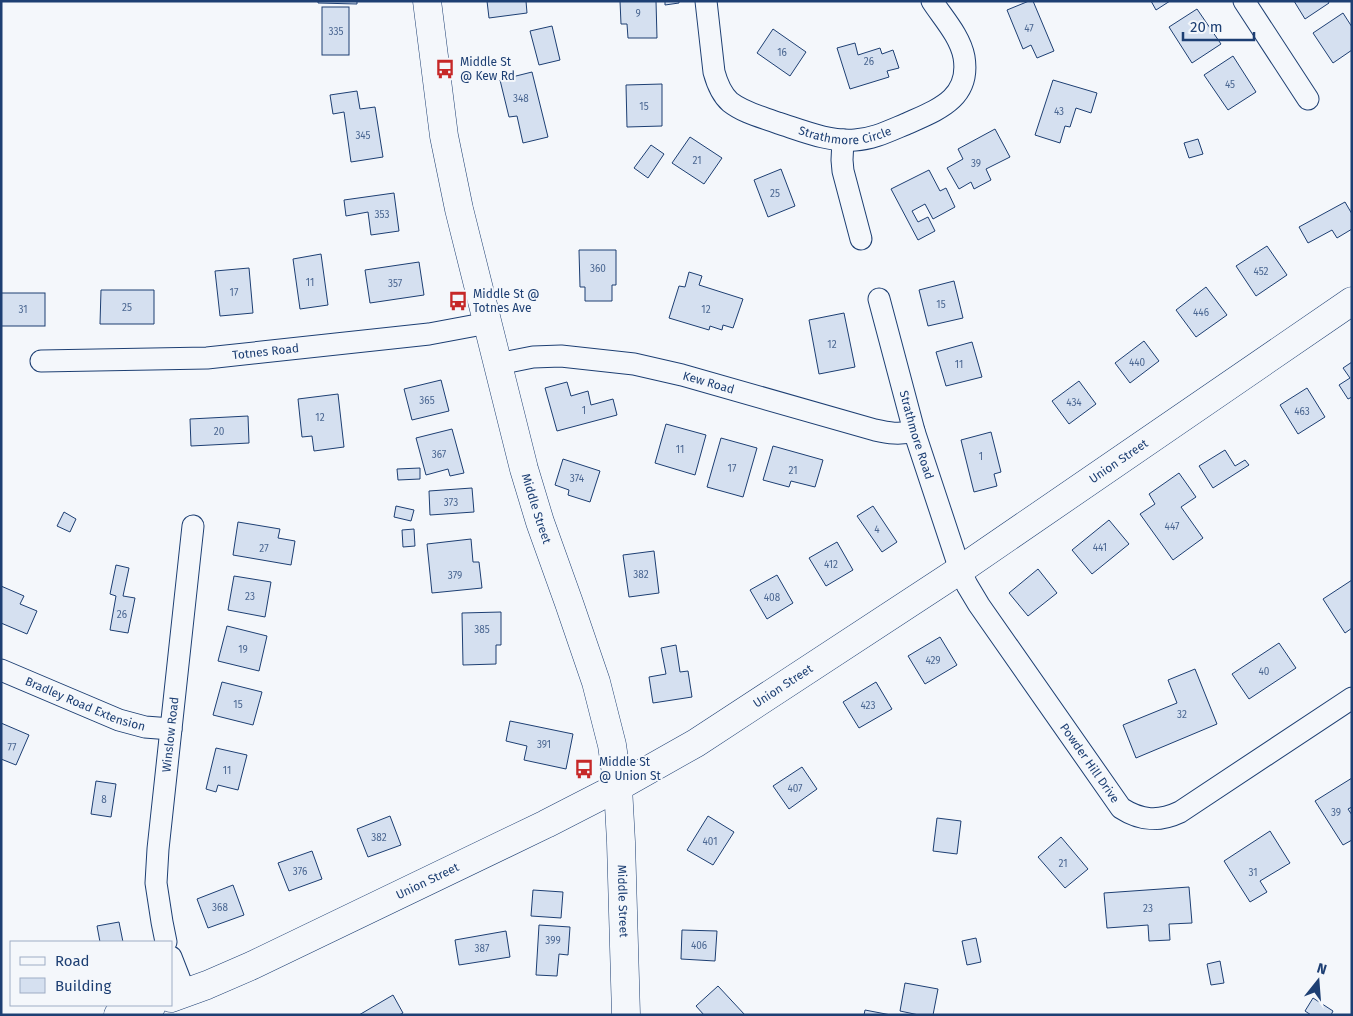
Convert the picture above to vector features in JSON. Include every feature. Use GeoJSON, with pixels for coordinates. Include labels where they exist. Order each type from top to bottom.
{"type":"FeatureCollection","features":[{"type":"Feature","properties":{"kind":"main road","name":"Middle Street"},"geometry":{"type":"LineString","coordinates":[[427,1],[439,102],[450,171],[459,209],[524,469],[598,689],[612,745],[618,787],[621,842],[626,1015]]}},
{"type":"Feature","properties":{"kind":"main road","name":"Union Street"},"geometry":{"type":"LineString","coordinates":[[178,996],[253,965],[546,824],[618,787],[696,743],[960,570],[1352,301]]}},
{"type":"Feature","properties":{"kind":"main road"},"geometry":{"type":"LineString","coordinates":[[118,1015],[149,1006]]}},
{"type":"Feature","properties":{"kind":"street","name":"Strathmore Circle"},"geometry":{"type":"LineString","coordinates":[[706,1],[714,72],[717,84],[728,101],[739,108],[759,116],[812,134],[843,140],[879,135],[939,109],[949,103],[955,96],[960,87],[965,68],[962,48],[932,1]]}},
{"type":"Feature","properties":{"kind":"street"},"geometry":{"type":"LineString","coordinates":[[1244,1],[1308,99]]}},
{"type":"Feature","properties":{"kind":"street"},"geometry":{"type":"LineString","coordinates":[[843,140],[843,171],[861,239]]}},
{"type":"Feature","properties":{"kind":"street","name":"Strathmore Road"},"geometry":{"type":"LineString","coordinates":[[879,299],[914,431],[960,570]]}},
{"type":"Feature","properties":{"kind":"street","name":"Totnes Road"},"geometry":{"type":"LineString","coordinates":[[41,361],[207,358],[429,334],[488,322]]}},
{"type":"Feature","properties":{"kind":"street","name":"Kew Road"},"geometry":{"type":"LineString","coordinates":[[498,364],[533,357],[562,356],[634,364],[674,373],[875,430],[896,434],[914,431]]}},
{"type":"Feature","properties":{"kind":"street","name":"Winslow Road"},"geometry":{"type":"LineString","coordinates":[[166,941],[156,882],[158,849],[193,526]]}},
{"type":"Feature","properties":{"kind":"street","name":"Powder Hill Drive"},"geometry":{"type":"LineString","coordinates":[[960,570],[979,605],[1116,802],[1121,808],[1136,816],[1162,819],[1180,812],[1352,698]]}},
{"type":"Feature","properties":{"kind":"street","name":"Bradley Road Extension"},"geometry":{"type":"LineString","coordinates":[[1,670],[119,720],[145,727],[171,729]]}},
{"type":"Feature","properties":{"kind":"street"},"geometry":{"type":"LineString","coordinates":[[172,963],[178,996]]}},
{"type":"Feature","properties":{"kind":"building"},"geometry":{"type":"Polygon","coordinates":[[[318,1],[357,1],[357,4],[318,3],[318,1]]]}},
{"type":"Feature","properties":{"kind":"building"},"geometry":{"type":"Polygon","coordinates":[[[487,1],[526,1],[527,13],[489,18],[487,1]]]}},
{"type":"Feature","properties":{"kind":"building"},"geometry":{"type":"Polygon","coordinates":[[[620,1],[656,1],[657,38],[628,38],[627,24],[621,24],[620,1]]]}},
{"type":"Feature","properties":{"kind":"building"},"geometry":{"type":"Polygon","coordinates":[[[665,1],[679,1],[679,3],[665,5],[665,1]]]}},
{"type":"Feature","properties":{"kind":"building"},"geometry":{"type":"Polygon","coordinates":[[[1033,1],[1054,51],[1037,58],[1031,45],[1023,49],[1007,10],[1033,1]]]}},
{"type":"Feature","properties":{"kind":"building"},"geometry":{"type":"Polygon","coordinates":[[[1151,1],[1170,1],[1156,10],[1151,1]]]}},
{"type":"Feature","properties":{"kind":"building"},"geometry":{"type":"Polygon","coordinates":[[[1294,1],[1328,1],[1329,3],[1305,19],[1294,1]]]}},
{"type":"Feature","properties":{"kind":"building"},"geometry":{"type":"Polygon","coordinates":[[[322,7],[349,7],[349,55],[322,55],[322,7]]]}},
{"type":"Feature","properties":{"kind":"building"},"geometry":{"type":"Polygon","coordinates":[[[1197,9],[1221,44],[1192,63],[1169,27],[1197,9]]]}},
{"type":"Feature","properties":{"kind":"building"},"geometry":{"type":"Polygon","coordinates":[[[1343,13],[1352,27],[1352,50],[1333,63],[1313,33],[1343,13]]]}},
{"type":"Feature","properties":{"kind":"building"},"geometry":{"type":"Polygon","coordinates":[[[552,26],[560,60],[539,65],[530,31],[552,26]]]}},
{"type":"Feature","properties":{"kind":"building"},"geometry":{"type":"Polygon","coordinates":[[[773,29],[806,52],[790,76],[757,53],[773,29]]]}},
{"type":"Feature","properties":{"kind":"building"},"geometry":{"type":"Polygon","coordinates":[[[855,43],[858,55],[880,48],[882,54],[893,50],[899,68],[887,71],[889,77],[850,89],[837,48],[855,43]]]}},
{"type":"Feature","properties":{"kind":"building"},"geometry":{"type":"Polygon","coordinates":[[[1233,56],[1256,92],[1228,110],[1204,75],[1233,56]]]}},
{"type":"Feature","properties":{"kind":"building"},"geometry":{"type":"Polygon","coordinates":[[[532,72],[548,137],[523,143],[517,116],[509,117],[500,80],[532,72]]]}},
{"type":"Feature","properties":{"kind":"building"},"geometry":{"type":"Polygon","coordinates":[[[1053,80],[1097,93],[1091,113],[1076,108],[1070,127],[1065,126],[1060,143],[1035,135],[1053,80]]]}},
{"type":"Feature","properties":{"kind":"building"},"geometry":{"type":"Polygon","coordinates":[[[662,84],[662,126],[627,127],[626,85],[662,84]]]}},
{"type":"Feature","properties":{"kind":"building"},"geometry":{"type":"Polygon","coordinates":[[[357,91],[360,109],[375,107],[383,157],[351,162],[344,112],[333,114],[330,95],[357,91]]]}},
{"type":"Feature","properties":{"kind":"building"},"geometry":{"type":"Polygon","coordinates":[[[995,129],[1010,157],[986,169],[991,180],[974,189],[971,182],[959,189],[947,168],[963,159],[958,149],[995,129]]]}},
{"type":"Feature","properties":{"kind":"building"},"geometry":{"type":"Polygon","coordinates":[[[690,137],[722,158],[704,184],[672,163],[690,137]]]}},
{"type":"Feature","properties":{"kind":"building"},"geometry":{"type":"Polygon","coordinates":[[[1198,139],[1203,154],[1189,158],[1184,143],[1198,139]]]}},
{"type":"Feature","properties":{"kind":"building"},"geometry":{"type":"Polygon","coordinates":[[[651,145],[664,154],[648,178],[634,168],[651,145]]]}},
{"type":"Feature","properties":{"kind":"building"},"geometry":{"type":"Polygon","coordinates":[[[781,169],[795,206],[768,217],[754,180],[781,169]]]}},
{"type":"Feature","properties":{"kind":"building"},"geometry":{"type":"Polygon","coordinates":[[[929,170],[940,191],[946,188],[955,207],[933,219],[925,204],[912,211],[918,222],[928,217],[935,231],[918,240],[891,189],[929,170]]]}},
{"type":"Feature","properties":{"kind":"building"},"geometry":{"type":"Polygon","coordinates":[[[394,193],[399,231],[371,235],[368,212],[346,216],[344,200],[394,193]]]}},
{"type":"Feature","properties":{"kind":"building"},"geometry":{"type":"Polygon","coordinates":[[[1345,202],[1352,214],[1352,229],[1337,238],[1332,230],[1308,243],[1299,227],[1345,202]]]}},
{"type":"Feature","properties":{"kind":"building"},"geometry":{"type":"Polygon","coordinates":[[[1267,246],[1287,275],[1256,296],[1236,266],[1267,246]]]}},
{"type":"Feature","properties":{"kind":"building"},"geometry":{"type":"Polygon","coordinates":[[[579,250],[616,250],[616,285],[612,285],[612,301],[585,301],[585,287],[580,287],[579,250]]]}},
{"type":"Feature","properties":{"kind":"building"},"geometry":{"type":"Polygon","coordinates":[[[321,254],[328,305],[300,309],[293,259],[321,254]]]}},
{"type":"Feature","properties":{"kind":"building"},"geometry":{"type":"Polygon","coordinates":[[[419,262],[424,295],[370,303],[365,270],[419,262]]]}},
{"type":"Feature","properties":{"kind":"building"},"geometry":{"type":"Polygon","coordinates":[[[249,268],[253,313],[220,316],[215,271],[249,268]]]}},
{"type":"Feature","properties":{"kind":"building"},"geometry":{"type":"Polygon","coordinates":[[[689,272],[702,276],[699,285],[743,299],[733,328],[723,325],[722,330],[710,326],[709,330],[669,318],[679,286],[685,287],[689,272]]]}},
{"type":"Feature","properties":{"kind":"building"},"geometry":{"type":"Polygon","coordinates":[[[954,281],[963,318],[928,326],[919,290],[954,281]]]}},
{"type":"Feature","properties":{"kind":"building"},"geometry":{"type":"Polygon","coordinates":[[[1206,287],[1227,315],[1196,337],[1176,310],[1206,287]]]}},
{"type":"Feature","properties":{"kind":"building"},"geometry":{"type":"Polygon","coordinates":[[[101,290],[154,290],[154,324],[100,324],[101,290]]]}},
{"type":"Feature","properties":{"kind":"building"},"geometry":{"type":"Polygon","coordinates":[[[1,293],[45,293],[45,326],[1,326],[1,293]]]}},
{"type":"Feature","properties":{"kind":"building"},"geometry":{"type":"Polygon","coordinates":[[[844,313],[855,367],[819,374],[809,320],[844,313]]]}},
{"type":"Feature","properties":{"kind":"building"},"geometry":{"type":"Polygon","coordinates":[[[1144,341],[1159,361],[1130,383],[1115,363],[1144,341]]]}},
{"type":"Feature","properties":{"kind":"building"},"geometry":{"type":"Polygon","coordinates":[[[972,342],[982,377],[946,386],[936,352],[972,342]]]}},
{"type":"Feature","properties":{"kind":"building"},"geometry":{"type":"Polygon","coordinates":[[[1352,362],[1352,397],[1348,399],[1339,385],[1350,378],[1343,368],[1352,362]]]}},
{"type":"Feature","properties":{"kind":"building"},"geometry":{"type":"Polygon","coordinates":[[[441,380],[449,411],[412,420],[404,389],[441,380]]]}},
{"type":"Feature","properties":{"kind":"building"},"geometry":{"type":"Polygon","coordinates":[[[1079,381],[1096,404],[1069,424],[1052,401],[1079,381]]]}},
{"type":"Feature","properties":{"kind":"building"},"geometry":{"type":"Polygon","coordinates":[[[567,382],[571,396],[588,391],[591,405],[613,399],[617,415],[557,431],[545,388],[567,382]]]}},
{"type":"Feature","properties":{"kind":"building"},"geometry":{"type":"Polygon","coordinates":[[[1307,388],[1325,417],[1298,434],[1280,405],[1307,388]]]}},
{"type":"Feature","properties":{"kind":"building"},"geometry":{"type":"Polygon","coordinates":[[[338,394],[344,447],[314,451],[312,436],[302,437],[298,399],[338,394]]]}},
{"type":"Feature","properties":{"kind":"building"},"geometry":{"type":"Polygon","coordinates":[[[248,416],[249,443],[191,446],[190,419],[248,416]]]}},
{"type":"Feature","properties":{"kind":"building"},"geometry":{"type":"Polygon","coordinates":[[[666,424],[706,435],[695,475],[655,463],[666,424]]]}},
{"type":"Feature","properties":{"kind":"building"},"geometry":{"type":"Polygon","coordinates":[[[452,429],[464,473],[450,476],[448,469],[426,475],[416,438],[452,429]]]}},
{"type":"Feature","properties":{"kind":"building"},"geometry":{"type":"Polygon","coordinates":[[[991,432],[1001,472],[994,474],[997,486],[974,492],[961,440],[991,432]]]}},
{"type":"Feature","properties":{"kind":"building"},"geometry":{"type":"Polygon","coordinates":[[[721,438],[757,448],[743,497],[707,487],[721,438]]]}},
{"type":"Feature","properties":{"kind":"building"},"geometry":{"type":"Polygon","coordinates":[[[773,446],[823,460],[815,487],[791,481],[789,487],[763,480],[773,446]]]}},
{"type":"Feature","properties":{"kind":"building"},"geometry":{"type":"Polygon","coordinates":[[[1225,450],[1235,466],[1245,460],[1249,465],[1213,488],[1199,466],[1225,450]]]}},
{"type":"Feature","properties":{"kind":"building"},"geometry":{"type":"Polygon","coordinates":[[[563,459],[600,471],[590,502],[568,495],[569,490],[555,485],[563,459]]]}},
{"type":"Feature","properties":{"kind":"building"},"geometry":{"type":"Polygon","coordinates":[[[420,468],[420,479],[398,480],[397,469],[420,468]]]}},
{"type":"Feature","properties":{"kind":"building"},"geometry":{"type":"Polygon","coordinates":[[[1179,473],[1196,497],[1181,507],[1203,538],[1173,560],[1140,514],[1155,504],[1149,494],[1179,473]]]}},
{"type":"Feature","properties":{"kind":"building"},"geometry":{"type":"Polygon","coordinates":[[[472,488],[474,512],[430,515],[429,491],[472,488]]]}},
{"type":"Feature","properties":{"kind":"building"},"geometry":{"type":"Polygon","coordinates":[[[396,506],[414,510],[411,521],[394,517],[396,506]]]}},
{"type":"Feature","properties":{"kind":"building"},"geometry":{"type":"Polygon","coordinates":[[[873,506],[897,542],[882,552],[857,516],[873,506]]]}},
{"type":"Feature","properties":{"kind":"building"},"geometry":{"type":"Polygon","coordinates":[[[64,512],[76,519],[70,532],[57,526],[64,512]]]}},
{"type":"Feature","properties":{"kind":"building"},"geometry":{"type":"Polygon","coordinates":[[[1109,520],[1129,544],[1092,574],[1072,550],[1109,520]]]}},
{"type":"Feature","properties":{"kind":"building"},"geometry":{"type":"Polygon","coordinates":[[[238,522],[280,529],[278,538],[295,541],[291,565],[233,555],[238,522]]]}},
{"type":"Feature","properties":{"kind":"building"},"geometry":{"type":"Polygon","coordinates":[[[414,529],[415,546],[403,547],[402,530],[414,529]]]}},
{"type":"Feature","properties":{"kind":"building"},"geometry":{"type":"Polygon","coordinates":[[[471,539],[473,562],[479,562],[482,588],[432,593],[427,544],[471,539]]]}},
{"type":"Feature","properties":{"kind":"building"},"geometry":{"type":"Polygon","coordinates":[[[837,542],[853,570],[826,586],[809,558],[837,542]]]}},
{"type":"Feature","properties":{"kind":"building"},"geometry":{"type":"Polygon","coordinates":[[[654,551],[659,593],[629,597],[623,555],[654,551]]]}},
{"type":"Feature","properties":{"kind":"building"},"geometry":{"type":"Polygon","coordinates":[[[116,565],[129,568],[123,596],[135,598],[128,633],[110,630],[116,596],[110,594],[116,565]]]}},
{"type":"Feature","properties":{"kind":"building"},"geometry":{"type":"Polygon","coordinates":[[[1038,569],[1057,593],[1028,616],[1009,593],[1038,569]]]}},
{"type":"Feature","properties":{"kind":"building"},"geometry":{"type":"Polygon","coordinates":[[[777,575],[793,603],[767,619],[750,590],[777,575]]]}},
{"type":"Feature","properties":{"kind":"building"},"geometry":{"type":"Polygon","coordinates":[[[234,576],[271,582],[265,617],[228,610],[234,576]]]}},
{"type":"Feature","properties":{"kind":"building"},"geometry":{"type":"Polygon","coordinates":[[[1352,580],[1352,628],[1345,633],[1323,599],[1352,580]]]}},
{"type":"Feature","properties":{"kind":"building"},"geometry":{"type":"Polygon","coordinates":[[[1,586],[24,596],[20,604],[37,611],[27,634],[1,623],[1,586]]]}},
{"type":"Feature","properties":{"kind":"building"},"geometry":{"type":"Polygon","coordinates":[[[501,612],[501,645],[496,645],[496,664],[463,665],[462,613],[501,612]]]}},
{"type":"Feature","properties":{"kind":"building"},"geometry":{"type":"Polygon","coordinates":[[[227,626],[267,636],[259,671],[218,661],[227,626]]]}},
{"type":"Feature","properties":{"kind":"building"},"geometry":{"type":"Polygon","coordinates":[[[940,637],[957,665],[925,684],[908,656],[940,637]]]}},
{"type":"Feature","properties":{"kind":"building"},"geometry":{"type":"Polygon","coordinates":[[[1279,643],[1296,668],[1249,699],[1232,674],[1279,643]]]}},
{"type":"Feature","properties":{"kind":"building"},"geometry":{"type":"Polygon","coordinates":[[[676,645],[680,672],[688,671],[692,697],[653,703],[649,677],[666,674],[661,648],[676,645]]]}},
{"type":"Feature","properties":{"kind":"building"},"geometry":{"type":"Polygon","coordinates":[[[1195,669],[1217,724],[1136,758],[1123,725],[1177,703],[1168,680],[1195,669]]]}},
{"type":"Feature","properties":{"kind":"building"},"geometry":{"type":"Polygon","coordinates":[[[222,682],[262,692],[253,725],[213,715],[222,682]]]}},
{"type":"Feature","properties":{"kind":"building"},"geometry":{"type":"Polygon","coordinates":[[[876,682],[892,709],[859,728],[843,702],[876,682]]]}},
{"type":"Feature","properties":{"kind":"building"},"geometry":{"type":"Polygon","coordinates":[[[510,721],[573,734],[566,769],[524,760],[527,746],[506,741],[510,721]]]}},
{"type":"Feature","properties":{"kind":"building"},"geometry":{"type":"Polygon","coordinates":[[[1,723],[29,735],[16,765],[1,759],[1,723]]]}},
{"type":"Feature","properties":{"kind":"building"},"geometry":{"type":"Polygon","coordinates":[[[216,748],[247,755],[238,790],[218,785],[216,792],[206,789],[216,748]]]}},
{"type":"Feature","properties":{"kind":"building"},"geometry":{"type":"Polygon","coordinates":[[[802,767],[817,789],[789,809],[773,786],[802,767]]]}},
{"type":"Feature","properties":{"kind":"building"},"geometry":{"type":"Polygon","coordinates":[[[1352,778],[1352,807],[1348,809],[1352,815],[1352,840],[1343,845],[1315,801],[1352,778]]]}},
{"type":"Feature","properties":{"kind":"building"},"geometry":{"type":"Polygon","coordinates":[[[96,781],[116,784],[111,817],[91,814],[96,781]]]}},
{"type":"Feature","properties":{"kind":"building"},"geometry":{"type":"Polygon","coordinates":[[[390,816],[401,845],[368,857],[357,829],[390,816]]]}},
{"type":"Feature","properties":{"kind":"building"},"geometry":{"type":"Polygon","coordinates":[[[708,816],[734,832],[713,865],[687,850],[708,816]]]}},
{"type":"Feature","properties":{"kind":"building"},"geometry":{"type":"Polygon","coordinates":[[[937,818],[961,821],[957,854],[933,851],[937,818]]]}},
{"type":"Feature","properties":{"kind":"building"},"geometry":{"type":"Polygon","coordinates":[[[1270,831],[1290,863],[1260,881],[1267,892],[1250,902],[1224,861],[1270,831]]]}},
{"type":"Feature","properties":{"kind":"building"},"geometry":{"type":"Polygon","coordinates":[[[1061,837],[1088,869],[1065,888],[1038,857],[1061,837]]]}},
{"type":"Feature","properties":{"kind":"building"},"geometry":{"type":"Polygon","coordinates":[[[312,851],[322,879],[289,891],[278,863],[312,851]]]}},
{"type":"Feature","properties":{"kind":"building"},"geometry":{"type":"Polygon","coordinates":[[[233,885],[244,915],[208,928],[197,899],[233,885]]]}},
{"type":"Feature","properties":{"kind":"building"},"geometry":{"type":"Polygon","coordinates":[[[1189,887],[1192,923],[1169,924],[1170,940],[1149,941],[1148,925],[1107,928],[1104,893],[1189,887]]]}},
{"type":"Feature","properties":{"kind":"building"},"geometry":{"type":"Polygon","coordinates":[[[533,890],[563,892],[561,918],[531,916],[533,890]]]}},
{"type":"Feature","properties":{"kind":"building"},"geometry":{"type":"Polygon","coordinates":[[[119,922],[123,941],[100,941],[97,926],[119,922]]]}},
{"type":"Feature","properties":{"kind":"building"},"geometry":{"type":"Polygon","coordinates":[[[539,925],[570,927],[568,955],[559,954],[557,976],[536,975],[539,925]]]}},
{"type":"Feature","properties":{"kind":"building"},"geometry":{"type":"Polygon","coordinates":[[[682,930],[717,931],[715,961],[681,959],[682,930]]]}},
{"type":"Feature","properties":{"kind":"building"},"geometry":{"type":"Polygon","coordinates":[[[506,931],[510,957],[459,965],[455,940],[506,931]]]}},
{"type":"Feature","properties":{"kind":"building"},"geometry":{"type":"Polygon","coordinates":[[[976,938],[981,962],[967,965],[962,941],[976,938]]]}},
{"type":"Feature","properties":{"kind":"building"},"geometry":{"type":"Polygon","coordinates":[[[1220,961],[1224,983],[1211,985],[1207,964],[1220,961]]]}},
{"type":"Feature","properties":{"kind":"building"},"geometry":{"type":"Polygon","coordinates":[[[905,983],[938,989],[933,1015],[919,1015],[900,1011],[905,983]]]}},
{"type":"Feature","properties":{"kind":"building"},"geometry":{"type":"Polygon","coordinates":[[[718,986],[745,1015],[704,1015],[696,1006],[718,986]]]}},
{"type":"Feature","properties":{"kind":"building"},"geometry":{"type":"Polygon","coordinates":[[[393,995],[403,1013],[399,1015],[359,1015],[393,995]]]}},
{"type":"Feature","properties":{"kind":"building"},"geometry":{"type":"Polygon","coordinates":[[[1313,998],[1333,1011],[1331,1015],[1311,1015],[1305,1011],[1313,998]]]}},
{"type":"Feature","properties":{"kind":"building"},"geometry":{"type":"Polygon","coordinates":[[[865,1010],[891,1015],[864,1015],[865,1010]]]}},
{"type":"Feature","properties":{"kind":"place","name":"Middle St @ Kew Rd"},"geometry":{"type":"Point","coordinates":[445,69]}},
{"type":"Feature","properties":{"kind":"place","name":"Middle St @ Totnes Ave"},"geometry":{"type":"Point","coordinates":[458,301]}},
{"type":"Feature","properties":{"kind":"place","name":"Middle St @ Union St"},"geometry":{"type":"Point","coordinates":[584,769]}}]}
